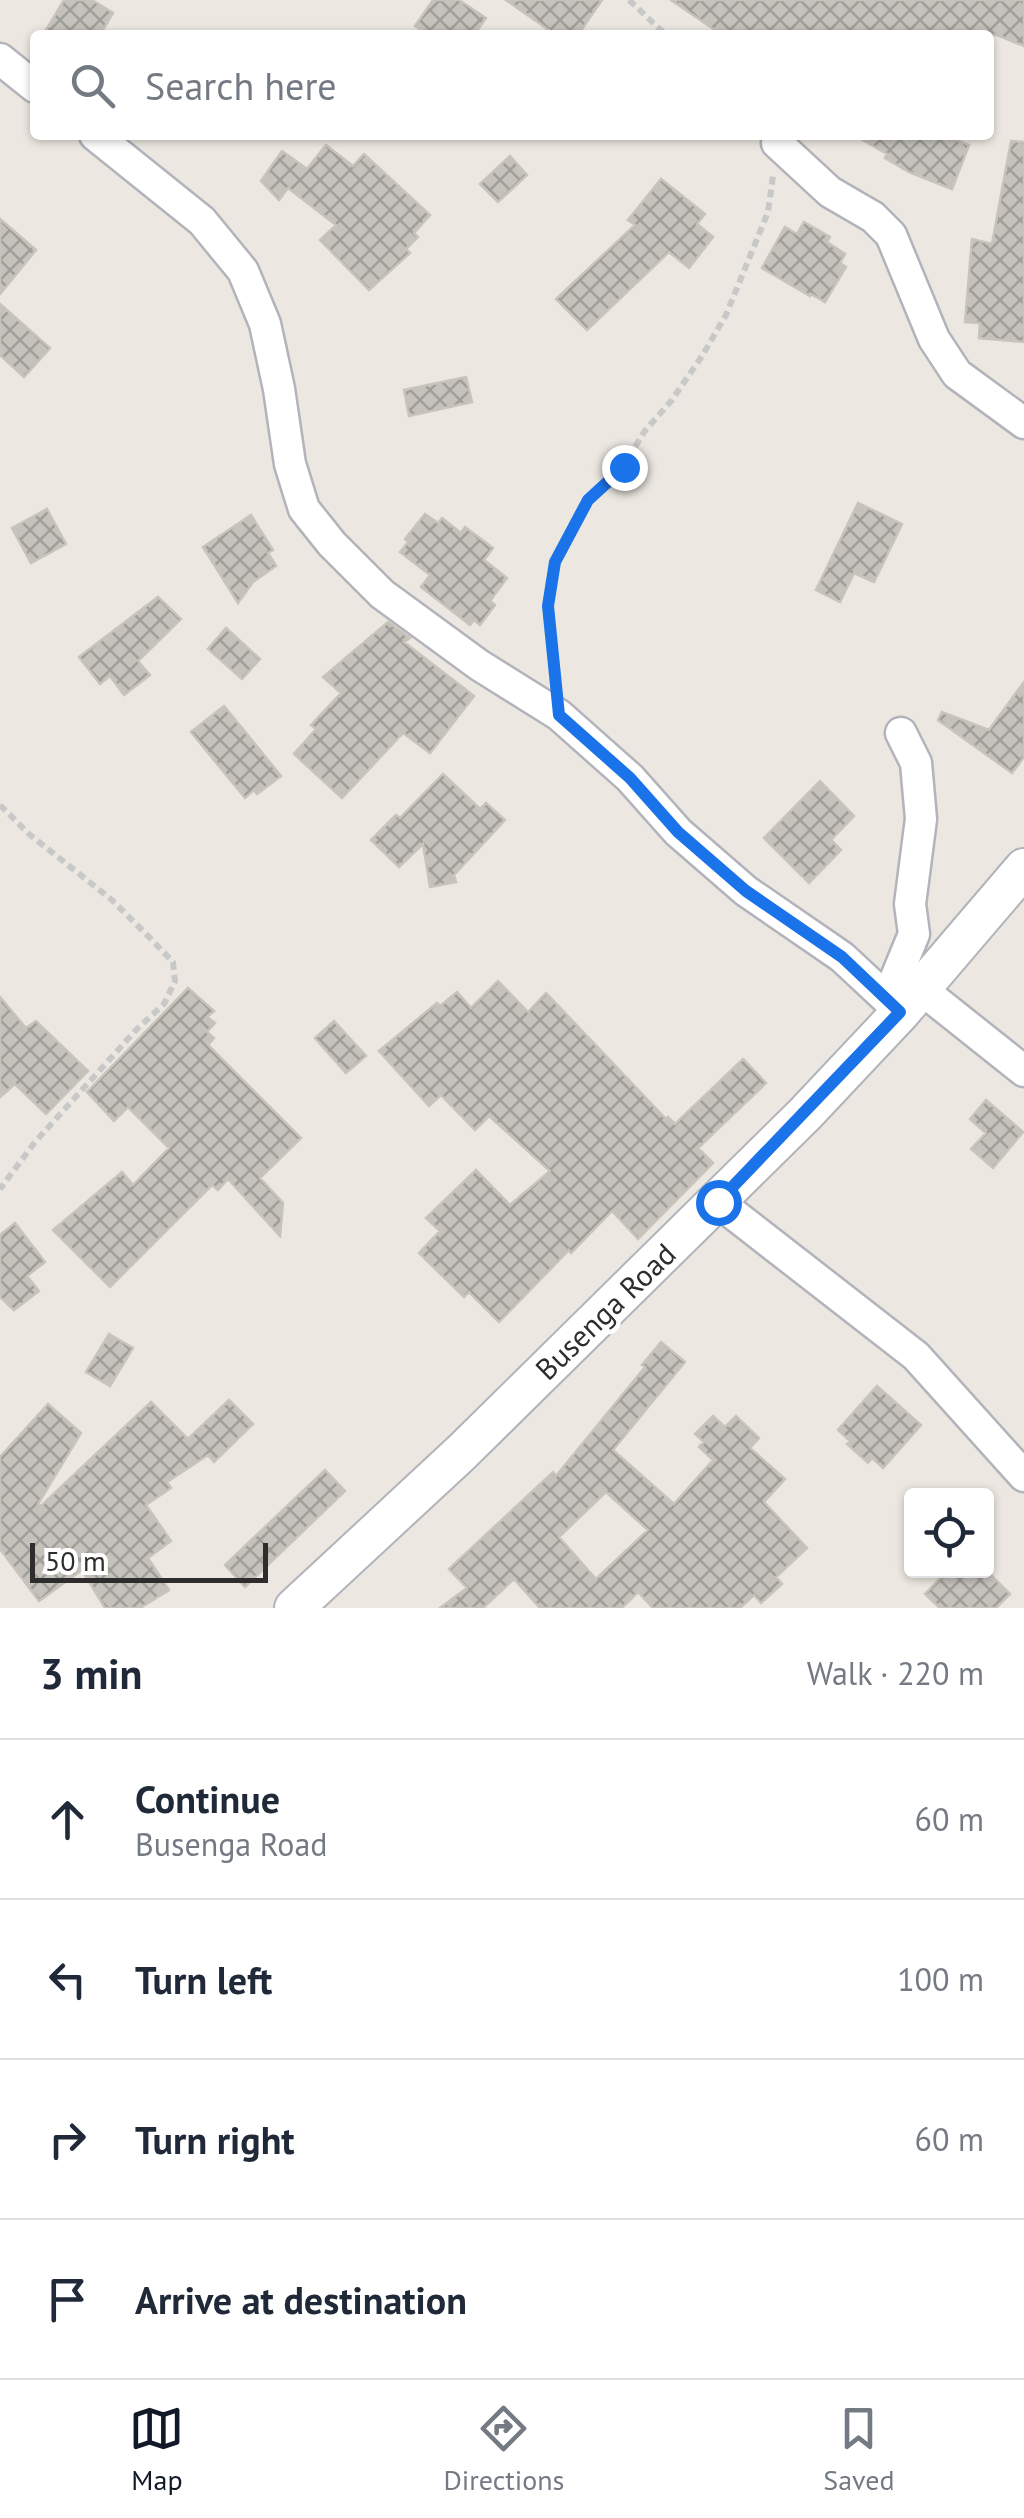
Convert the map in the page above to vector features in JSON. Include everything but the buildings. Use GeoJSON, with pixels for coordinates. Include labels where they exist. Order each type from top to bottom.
{"type":"FeatureCollection","features":[{"type":"Feature","properties":{"kind":"street"},"geometry":{"type":"LineString","coordinates":[[0,59],[30,83]]}},
{"type":"Feature","properties":{"kind":"street"},"geometry":{"type":"LineString","coordinates":[[100,140],[202,221],[243,271],[265,324],[280,390],[290,464],[304,509],[332,544],[382,594],[559,715],[630,778],[678,832],[746,891],[903,999],[1024,1071]]}},
{"type":"Feature","properties":{"kind":"street"},"geometry":{"type":"LineString","coordinates":[[777,143],[830,192],[873,218],[891,235],[934,339],[957,374],[1024,423]]}},
{"type":"Feature","properties":{"kind":"street"},"geometry":{"type":"LineString","coordinates":[[901,733],[916,763],[921,819],[910,904],[914,934],[903,999]]}},
{"type":"Feature","properties":{"kind":"street","name":"Busenga Road"},"geometry":{"type":"LineString","coordinates":[[294,1608],[462,1452],[718,1202],[1024,868]]}},
{"type":"Feature","properties":{"kind":"street"},"geometry":{"type":"LineString","coordinates":[[718,1202],[916,1356],[1024,1476]]}},
{"type":"Feature","properties":{"kind":"path"},"geometry":{"type":"LineString","coordinates":[[630,0],[661,30]]}},
{"type":"Feature","properties":{"kind":"path"},"geometry":{"type":"LineString","coordinates":[[559,715],[548,606],[555,562],[588,500],[624,467],[726,315],[768,212],[777,143]]}},
{"type":"Feature","properties":{"kind":"path"},"geometry":{"type":"LineString","coordinates":[[0,805],[138,925],[172,962],[175,982],[164,1004],[35,1142],[0,1190]]}},
{"type":"Feature","properties":{"kind":"route"},"geometry":{"type":"LineString","coordinates":[[624,467],[588,500],[555,562],[548,606],[559,715],[630,778],[678,832],[746,891],[842,957],[900,1012],[718,1202]]}}]}
